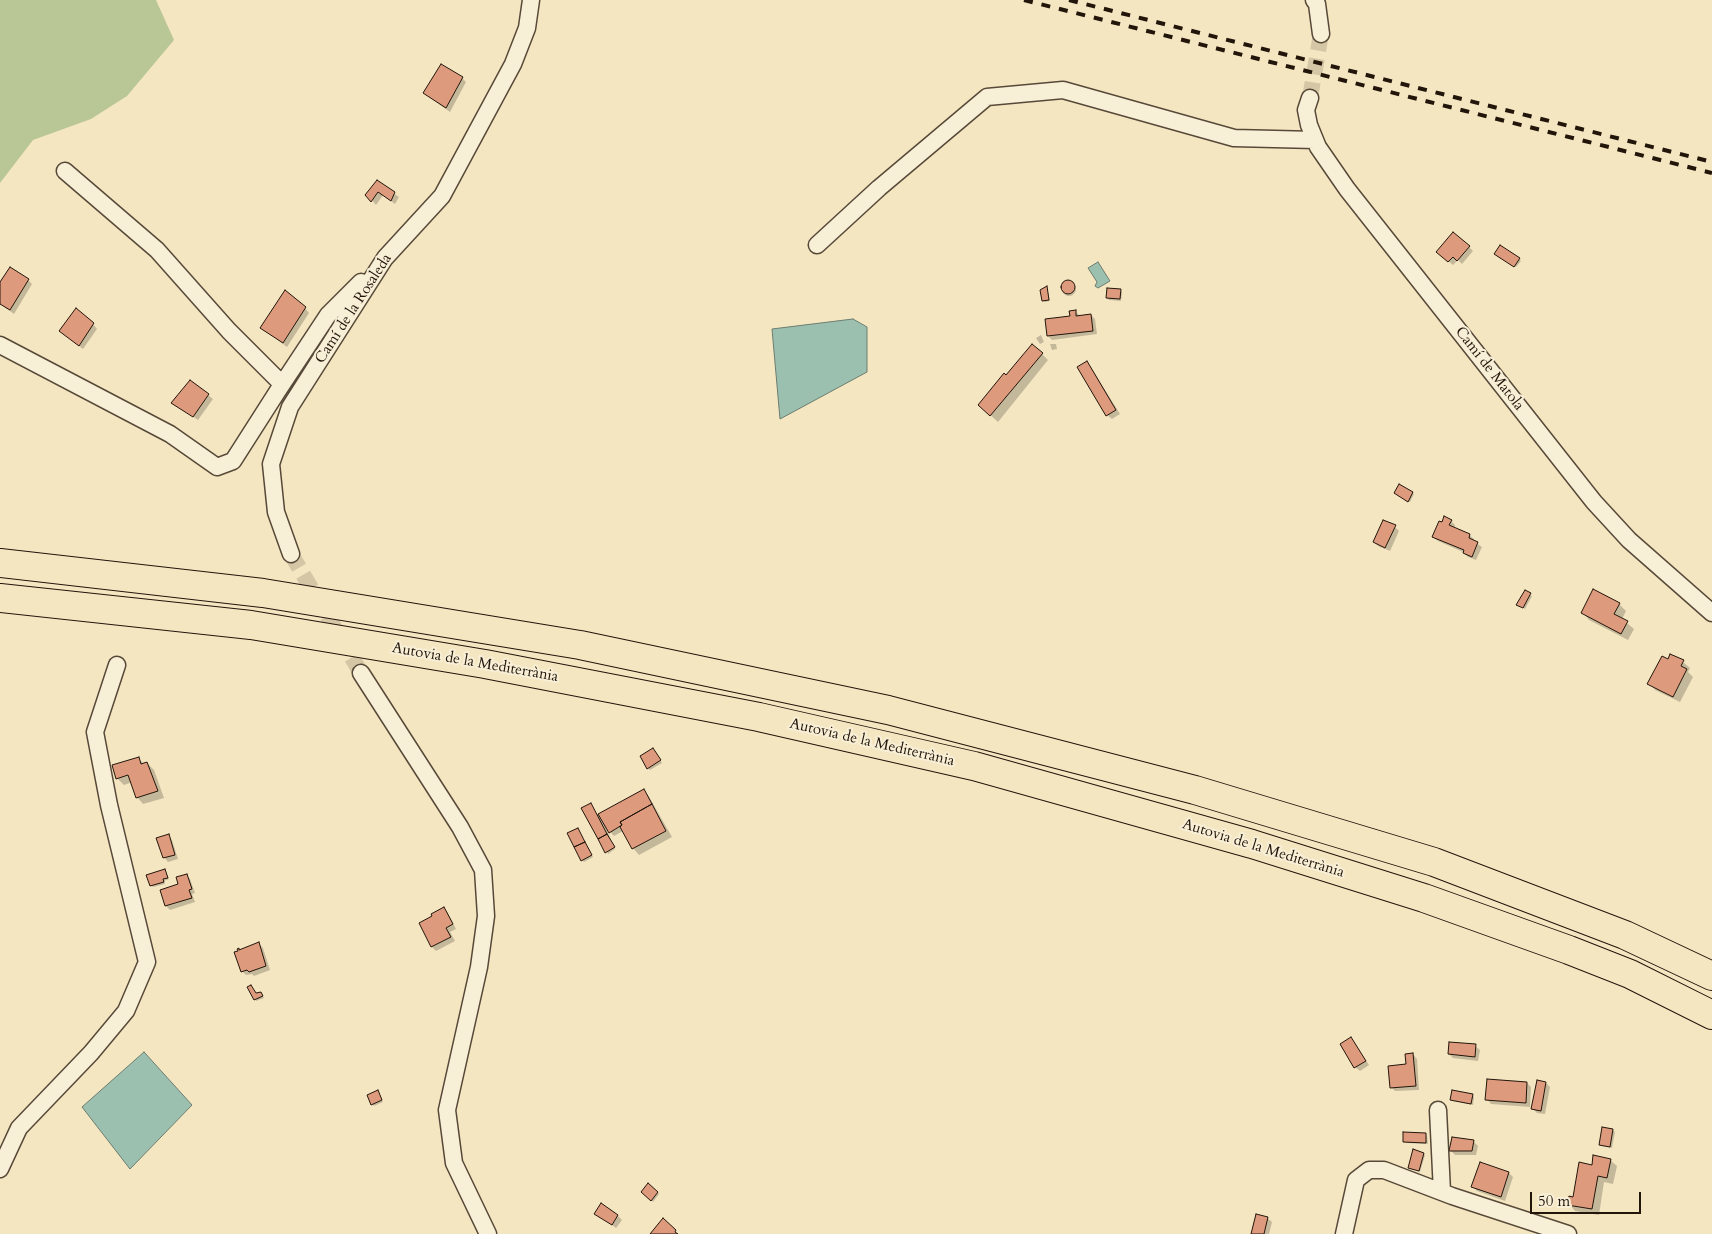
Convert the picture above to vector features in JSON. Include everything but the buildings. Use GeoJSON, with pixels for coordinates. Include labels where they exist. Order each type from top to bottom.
{"type":"FeatureCollection","features":[{"type":"Feature","properties":{"kind":"highway"},"geometry":{"type":"LineString","coordinates":[[0,563],[263,593],[580,645],[888,710],[1195,790],[1434,862],[1625,935],[1712,976]]}},
{"type":"Feature","properties":{"kind":"highway","name":"Autovia de la Mediterrània"},"geometry":{"type":"LineString","coordinates":[[0,598],[251,625],[476,663],[759,717],[974,766],[1252,844],[1452,907],[1630,974],[1712,1015]]}},
{"type":"Feature","properties":{"kind":"street","name":"Camí de la Rosaleda"},"geometry":{"type":"LineString","coordinates":[[291,554],[276,512],[271,464],[290,407],[385,258],[442,196],[513,64],[527,28],[531,0]]}},
{"type":"Feature","properties":{"kind":"street"},"geometry":{"type":"LineString","coordinates":[[1314,0],[1321,34]]}},
{"type":"Feature","properties":{"kind":"street"},"geometry":{"type":"LineString","coordinates":[[817,245],[879,188],[987,97],[1063,90],[1234,138],[1315,140]]}},
{"type":"Feature","properties":{"kind":"street","name":"Camí de Matola"},"geometry":{"type":"LineString","coordinates":[[1310,98],[1306,110],[1315,140],[1329,165],[1347,189],[1594,502],[1629,540],[1712,612]]}},
{"type":"Feature","properties":{"kind":"street"},"geometry":{"type":"LineString","coordinates":[[65,171],[158,250],[229,331],[282,384]]}},
{"type":"Feature","properties":{"kind":"street"},"geometry":{"type":"LineString","coordinates":[[0,345],[170,434],[217,467],[233,461],[328,315],[385,258]]}},
{"type":"Feature","properties":{"kind":"street"},"geometry":{"type":"LineString","coordinates":[[0,1169],[19,1128],[91,1053],[126,1011],[147,962],[109,805],[95,732],[117,665]]}},
{"type":"Feature","properties":{"kind":"street"},"geometry":{"type":"LineString","coordinates":[[360,673],[460,827],[483,870],[486,916],[479,967],[447,1110],[454,1163],[488,1234]]}},
{"type":"Feature","properties":{"kind":"street"},"geometry":{"type":"LineString","coordinates":[[1438,1110],[1442,1192]]}},
{"type":"Feature","properties":{"kind":"street"},"geometry":{"type":"LineString","coordinates":[[1344,1234],[1356,1180],[1369,1170],[1384,1170],[1442,1192],[1568,1234]]}},
{"type":"Feature","properties":{"kind":"green space"},"geometry":{"type":"Polygon","coordinates":[[[0,0],[156,0],[174,40],[127,96],[91,119],[33,140],[0,183],[0,0]]]}},
{"type":"Feature","properties":{"kind":"shaded area"},"geometry":{"type":"Polygon","coordinates":[[[1098,262],[1110,281],[1098,288],[1095,286],[1097,282],[1088,268],[1098,262]]]}},
{"type":"Feature","properties":{"kind":"shaded area"},"geometry":{"type":"Polygon","coordinates":[[[853,319],[867,327],[867,372],[780,419],[772,329],[853,319]]]}},
{"type":"Feature","properties":{"kind":"shaded area"},"geometry":{"type":"Polygon","coordinates":[[[144,1052],[192,1105],[130,1169],[82,1107],[144,1052]]]}},
{"type":"Feature","properties":{"kind":"tunnel"},"geometry":{"type":"LineString","coordinates":[[1310,98],[1321,34]]}},
{"type":"Feature","properties":{"kind":"tunnel"},"geometry":{"type":"LineString","coordinates":[[291,554],[361,673]]}},
{"type":"Feature","properties":{"kind":"railway"},"geometry":{"type":"LineString","coordinates":[[1024,0],[1712,173]]}},
{"type":"Feature","properties":{"kind":"railway"},"geometry":{"type":"LineString","coordinates":[[1069,0],[1712,162]]}}]}
